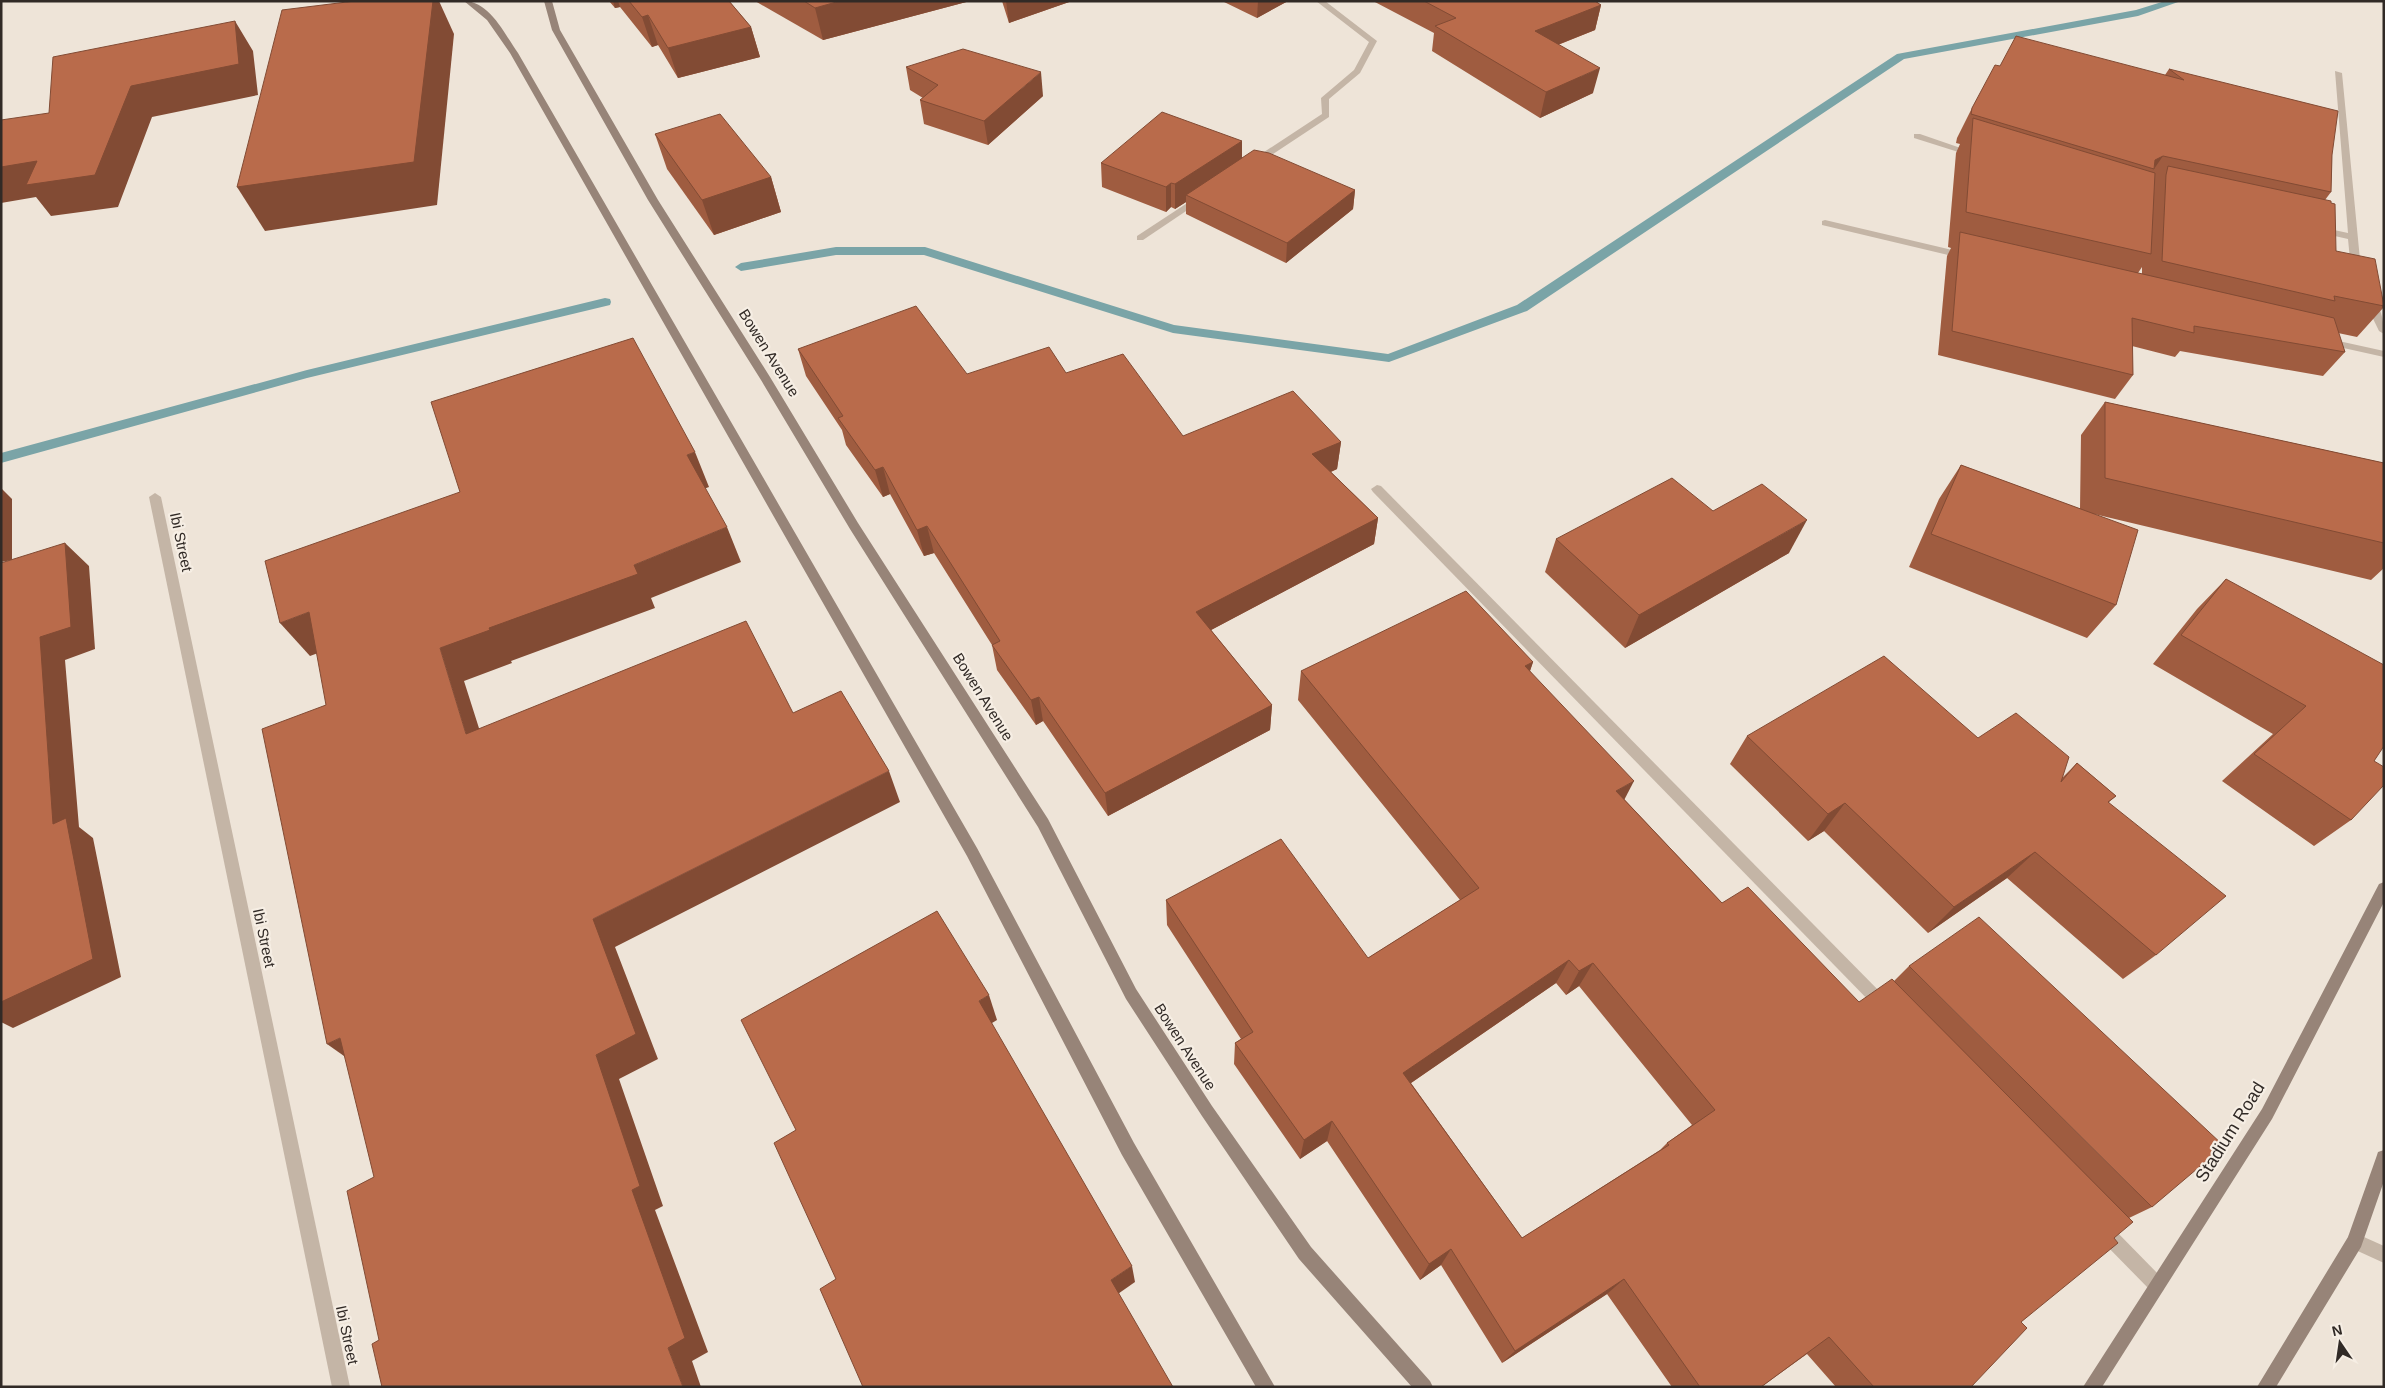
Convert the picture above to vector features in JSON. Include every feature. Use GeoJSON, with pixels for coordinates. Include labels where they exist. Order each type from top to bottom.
{"type":"FeatureCollection","features":[{"type":"Feature","properties":{"kind":"main road"},"geometry":{"type":"LineString","coordinates":[[468,1],[490,18],[514,53],[972,852],[1128,1149],[1266,1387]]}},
{"type":"Feature","properties":{"kind":"main road","name":"Bowen Avenue"},"geometry":{"type":"LineString","coordinates":[[548,1],[556,30],[654,200],[766,379],[854,526],[1043,822],[1131,994],[1207,1111],[1305,1253],[1424,1387]]}},
{"type":"Feature","properties":{"kind":"main road","name":"Stadium Road"},"geometry":{"type":"LineString","coordinates":[[2092,1387],[2267,1114],[2384,888]]}},
{"type":"Feature","properties":{"kind":"main road"},"geometry":{"type":"LineString","coordinates":[[2266,1387],[2355,1241],[2384,1158]]}},
{"type":"Feature","properties":{"kind":"street"},"geometry":{"type":"LineString","coordinates":[[1245,168],[1326,115],[1325,98],[1357,71],[1373,41],[1320,1]]}},
{"type":"Feature","properties":{"kind":"street"},"geometry":{"type":"LineString","coordinates":[[2338,73],[2357,275],[2384,331]]}},
{"type":"Feature","properties":{"kind":"street"},"geometry":{"type":"LineString","coordinates":[[1917,136],[1982,156]]}},
{"type":"Feature","properties":{"kind":"street"},"geometry":{"type":"LineString","coordinates":[[1140,238],[1205,195]]}},
{"type":"Feature","properties":{"kind":"street"},"geometry":{"type":"LineString","coordinates":[[1825,223],[1979,259]]}},
{"type":"Feature","properties":{"kind":"street"},"geometry":{"type":"LineString","coordinates":[[2305,227],[2353,237]]}},
{"type":"Feature","properties":{"kind":"street"},"geometry":{"type":"LineString","coordinates":[[2316,339],[2384,354]]}},
{"type":"Feature","properties":{"kind":"street"},"geometry":{"type":"LineString","coordinates":[[1377,488],[1892,1015]]}},
{"type":"Feature","properties":{"kind":"street","name":"Ibi Street"},"geometry":{"type":"LineString","coordinates":[[155,497],[341,1387]]}},
{"type":"Feature","properties":{"kind":"street"},"geometry":{"type":"LineString","coordinates":[[2094,1221],[2157,1285]]}},
{"type":"Feature","properties":{"kind":"street"},"geometry":{"type":"LineString","coordinates":[[2355,1241],[2384,1255]]}},
{"type":"Feature","properties":{"kind":"building"},"geometry":{"type":"Polygon","coordinates":[[[355,1],[433,1],[414,162],[237,187],[282,10],[355,1]]]}},
{"type":"Feature","properties":{"kind":"building"},"geometry":{"type":"Polygon","coordinates":[[[629,1],[729,1],[751,27],[668,48],[648,15],[642,17],[629,1]]]}},
{"type":"Feature","properties":{"kind":"building"},"geometry":{"type":"Polygon","coordinates":[[[804,1],[840,1],[815,8],[804,1]]]}},
{"type":"Feature","properties":{"kind":"building"},"geometry":{"type":"Polygon","coordinates":[[[1424,1],[1595,1],[1601,5],[1535,31],[1600,68],[1546,92],[1435,26],[1456,18],[1424,1]]]}},
{"type":"Feature","properties":{"kind":"building"},"geometry":{"type":"Polygon","coordinates":[[[235,21],[239,64],[131,86],[95,175],[26,185],[37,161],[1,167],[1,120],[49,113],[53,57],[235,21]]]}},
{"type":"Feature","properties":{"kind":"building"},"geometry":{"type":"Polygon","coordinates":[[[2016,36],[2184,80],[2169,69],[2338,111],[2332,155],[2331,192],[2163,156],[2155,160],[2154,169],[1971,114],[1972,108],[1995,65],[2000,66],[2016,36]]]}},
{"type":"Feature","properties":{"kind":"building"},"geometry":{"type":"Polygon","coordinates":[[[963,49],[1041,72],[984,121],[920,100],[938,85],[906,67],[963,49]]]}},
{"type":"Feature","properties":{"kind":"building"},"geometry":{"type":"Polygon","coordinates":[[[1162,112],[1242,141],[1175,184],[1171,183],[1166,187],[1101,163],[1162,112]]]}},
{"type":"Feature","properties":{"kind":"building"},"geometry":{"type":"Polygon","coordinates":[[[720,114],[771,177],[702,200],[655,134],[720,114]]]}},
{"type":"Feature","properties":{"kind":"building"},"geometry":{"type":"Polygon","coordinates":[[[1973,118],[2155,173],[2151,254],[1966,212],[1973,118]]]}},
{"type":"Feature","properties":{"kind":"building"},"geometry":{"type":"Polygon","coordinates":[[[1254,150],[1269,153],[1355,190],[1287,243],[1186,195],[1254,150]]]}},
{"type":"Feature","properties":{"kind":"building"},"geometry":{"type":"Polygon","coordinates":[[[2168,166],[2331,201],[2331,203],[2335,204],[2336,251],[2375,259],[2384,306],[2334,296],[2335,301],[2162,261],[2168,166]]]}},
{"type":"Feature","properties":{"kind":"building"},"geometry":{"type":"Polygon","coordinates":[[[1960,232],[2334,318],[2345,352],[2194,326],[2194,333],[2132,318],[2133,375],[1952,331],[1960,232]]]}},
{"type":"Feature","properties":{"kind":"building"},"geometry":{"type":"Polygon","coordinates":[[[916,306],[967,374],[1049,347],[1066,373],[1123,354],[1183,436],[1293,391],[1341,442],[1312,454],[1378,518],[1196,612],[1272,705],[1105,793],[1039,697],[1031,700],[992,645],[1000,641],[927,526],[917,530],[883,467],[875,470],[838,418],[843,416],[798,349],[916,306]]]}},
{"type":"Feature","properties":{"kind":"building"},"geometry":{"type":"Polygon","coordinates":[[[633,338],[695,452],[687,455],[727,527],[634,565],[638,574],[489,628],[490,630],[440,648],[466,734],[746,621],[793,713],[841,691],[889,771],[593,919],[636,1034],[596,1055],[640,1186],[632,1190],[685,1338],[668,1348],[683,1387],[382,1387],[372,1344],[379,1340],[347,1191],[374,1177],[340,1038],[327,1044],[262,729],[326,705],[309,612],[280,623],[265,561],[460,492],[431,402],[633,338]]]}},
{"type":"Feature","properties":{"kind":"building"},"geometry":{"type":"Polygon","coordinates":[[[2105,402],[2384,463],[2384,543],[2105,478],[2105,402]]]}},
{"type":"Feature","properties":{"kind":"building"},"geometry":{"type":"Polygon","coordinates":[[[1961,465],[2138,530],[2116,605],[1931,534],[1961,465]]]}},
{"type":"Feature","properties":{"kind":"building"},"geometry":{"type":"Polygon","coordinates":[[[1672,478],[1713,511],[1762,484],[1807,520],[1639,615],[1556,539],[1672,478]]]}},
{"type":"Feature","properties":{"kind":"building"},"geometry":{"type":"Polygon","coordinates":[[[65,543],[71,627],[40,637],[53,824],[66,818],[93,959],[1,1002],[1,563],[65,543]]]}},
{"type":"Feature","properties":{"kind":"building"},"geometry":{"type":"Polygon","coordinates":[[[2226,579],[2384,665],[2384,746],[2374,761],[2384,767],[2384,785],[2351,820],[2254,754],[2306,706],[2181,635],[2226,579]]]}},
{"type":"Feature","properties":{"kind":"building"},"geometry":{"type":"Polygon","coordinates":[[[1466,591],[1533,662],[1525,666],[1634,781],[1616,791],[1722,903],[1748,887],[1859,1002],[1892,979],[2133,1222],[2114,1238],[2118,1243],[2021,1322],[2027,1328],[1971,1387],[1874,1387],[1829,1337],[1761,1387],[1700,1387],[1624,1279],[1515,1351],[1451,1249],[1429,1264],[1332,1121],[1304,1140],[1235,1043],[1253,1032],[1166,900],[1281,839],[1368,958],[1479,888],[1301,671],[1466,591]],[[1569,960],[1403,1073],[1522,1238],[1669,1145],[1667,1143],[1715,1110],[1593,963],[1579,971],[1569,960]]]}},
{"type":"Feature","properties":{"kind":"building"},"geometry":{"type":"Polygon","coordinates":[[[1884,656],[1978,738],[2016,713],[2069,757],[2061,782],[2077,763],[2116,796],[2108,802],[2226,896],[2156,955],[2035,852],[1954,907],[1845,803],[1828,814],[1747,736],[1884,656]]]}},
{"type":"Feature","properties":{"kind":"building"},"geometry":{"type":"Polygon","coordinates":[[[937,911],[989,995],[979,1001],[1132,1266],[1111,1280],[1173,1387],[863,1387],[820,1289],[836,1279],[774,1143],[796,1130],[741,1020],[937,911]]]}},
{"type":"Feature","properties":{"kind":"building"},"geometry":{"type":"Polygon","coordinates":[[[1979,917],[2224,1146],[2152,1207],[1909,966],[1979,917]]]}},
{"type":"Feature","properties":{"kind":"waterway"},"geometry":{"type":"LineString","coordinates":[[741,267],[836,251],[925,251],[1173,329],[1389,358],[1522,308],[1901,56],[2138,13],[2176,1]]}},
{"type":"Feature","properties":{"kind":"waterway"},"geometry":{"type":"LineString","coordinates":[[1,458],[307,374],[605,302]]}}]}
